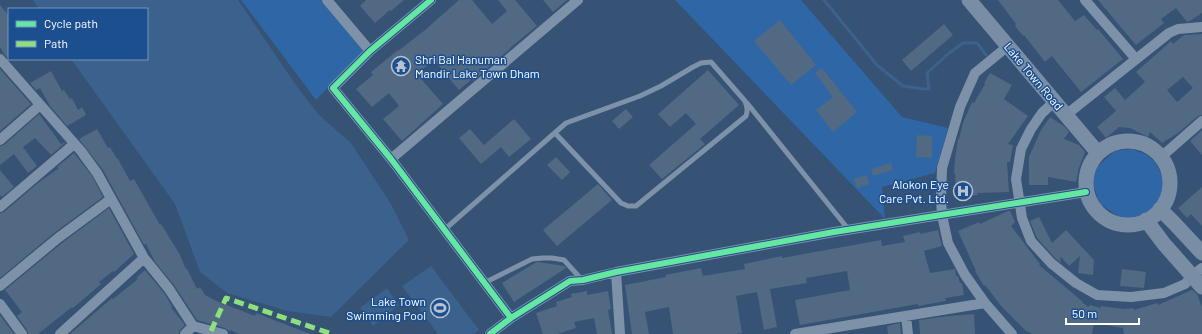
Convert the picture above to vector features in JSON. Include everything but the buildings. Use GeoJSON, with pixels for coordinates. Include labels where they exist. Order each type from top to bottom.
{"type":"FeatureCollection","features":[{"type":"Feature","properties":{"kind":"street"},"geometry":{"type":"LineString","coordinates":[[327,0],[370,51]]}},
{"type":"Feature","properties":{"kind":"street"},"geometry":{"type":"LineString","coordinates":[[431,0],[370,51],[333,88],[392,160],[511,318]]}},
{"type":"Feature","properties":{"kind":"street"},"geometry":{"type":"LineString","coordinates":[[392,160],[578,0]]}},
{"type":"Feature","properties":{"kind":"street","name":"Lake Town Road"},"geometry":{"type":"LineString","coordinates":[[969,0],[1098,153]]}},
{"type":"Feature","properties":{"kind":"street"},"geometry":{"type":"LineString","coordinates":[[1085,0],[1136,58]]}},
{"type":"Feature","properties":{"kind":"street"},"geometry":{"type":"LineString","coordinates":[[1066,115],[1169,33],[1178,28],[1202,27]]}},
{"type":"Feature","properties":{"kind":"street"},"geometry":{"type":"LineString","coordinates":[[1008,46],[975,73],[960,107],[942,168],[941,200],[942,215],[948,243],[965,275],[1012,334]]}},
{"type":"Feature","properties":{"kind":"street"},"geometry":{"type":"LineString","coordinates":[[1,61],[74,144],[97,173],[144,258],[169,290],[193,326],[224,334]]}},
{"type":"Feature","properties":{"kind":"street"},"geometry":{"type":"LineString","coordinates":[[1055,101],[1042,113],[1031,129],[1021,149],[1016,179],[1022,218],[1031,241],[1051,263],[1076,283],[1097,295],[1131,297],[1164,293],[1199,276],[1164,244],[1146,220]]}},
{"type":"Feature","properties":{"kind":"street"},"geometry":{"type":"LineString","coordinates":[[0,140],[40,106]]}},
{"type":"Feature","properties":{"kind":"street"},"geometry":{"type":"LineString","coordinates":[[1161,157],[1202,121]]}},
{"type":"Feature","properties":{"kind":"street"},"geometry":{"type":"LineString","coordinates":[[1130,141],[1147,146],[1161,157],[1169,178],[1169,189],[1166,200],[1154,216],[1131,225],[1116,223],[1103,217],[1092,206],[1086,192],[1086,178],[1090,164],[1098,153],[1113,144],[1130,141]]}},
{"type":"Feature","properties":{"kind":"street"},"geometry":{"type":"LineString","coordinates":[[0,207],[74,144]]}},
{"type":"Feature","properties":{"kind":"street"},"geometry":{"type":"LineString","coordinates":[[490,334],[511,318],[570,281],[583,280],[616,272],[849,230],[1086,192]]}},
{"type":"Feature","properties":{"kind":"street"},"geometry":{"type":"LineString","coordinates":[[0,286],[58,238],[111,199]]}},
{"type":"Feature","properties":{"kind":"street"},"geometry":{"type":"LineString","coordinates":[[1160,209],[1202,253]]}},
{"type":"Feature","properties":{"kind":"street"},"geometry":{"type":"LineString","coordinates":[[60,334],[144,258]]}},
{"type":"Feature","properties":{"kind":"street"},"geometry":{"type":"LineString","coordinates":[[616,272],[620,334]]}},
{"type":"Feature","properties":{"kind":"street"},"geometry":{"type":"LineString","coordinates":[[795,334],[986,303]]}},
{"type":"Feature","properties":{"kind":"street"},"geometry":{"type":"LineString","coordinates":[[0,304],[22,334]]}},
{"type":"Feature","properties":{"kind":"street"},"geometry":{"type":"LineString","coordinates":[[906,316],[908,334]]}},
{"type":"Feature","properties":{"kind":"street"},"geometry":{"type":"LineString","coordinates":[[185,334],[193,326]]}},
{"type":"Feature","properties":{"kind":"lane"},"geometry":{"type":"LineString","coordinates":[[444,230],[566,123],[640,96],[701,63],[711,62],[745,101],[849,230]]}},
{"type":"Feature","properties":{"kind":"lane"},"geometry":{"type":"LineString","coordinates":[[555,133],[621,203],[628,206],[636,206],[746,116],[748,111],[745,101]]}},
{"type":"Feature","properties":{"kind":"lane"},"geometry":{"type":"LineString","coordinates":[[484,283],[532,259],[543,258],[564,260],[583,280]]}},
{"type":"Feature","properties":{"kind":"shaded area"},"geometry":{"type":"Polygon","coordinates":[[[33,0],[238,0],[298,88],[319,115],[351,143],[391,204],[409,240],[331,317],[287,311],[227,293],[200,272],[175,204],[72,60],[148,60],[148,8],[38,8],[33,0]]]}},
{"type":"Feature","properties":{"kind":"shaded area"},"geometry":{"type":"Polygon","coordinates":[[[241,0],[321,0],[364,50],[316,100],[241,0]]]}},
{"type":"Feature","properties":{"kind":"shaded area"},"geometry":{"type":"Polygon","coordinates":[[[675,0],[801,0],[902,117],[948,128],[935,173],[882,187],[885,219],[675,0]]]}},
{"type":"Feature","properties":{"kind":"shaded area"},"geometry":{"type":"Polygon","coordinates":[[[1132,149],[1147,155],[1156,163],[1162,175],[1162,197],[1151,212],[1138,220],[1122,219],[1100,204],[1094,187],[1092,171],[1115,151],[1132,149]]]}},
{"type":"Feature","properties":{"kind":"shaded area","name":"Lake Town Swimming Pool"},"geometry":{"type":"Polygon","coordinates":[[[431,266],[479,330],[473,334],[438,334],[402,286],[431,266]]]}},
{"type":"Feature","properties":{"kind":"shaded area"},"geometry":{"type":"Polygon","coordinates":[[[387,288],[399,305],[373,326],[360,308],[387,288]]]}},
{"type":"Feature","properties":{"kind":"waterway"},"geometry":{"type":"LineString","coordinates":[[824,0],[877,65],[903,86],[929,89],[927,73],[963,43],[977,43],[986,55]]}},
{"type":"Feature","properties":{"kind":"marked path"},"geometry":{"type":"LineString","coordinates":[[211,331],[226,298],[332,334]]}},
{"type":"Feature","properties":{"kind":"cycle path"},"geometry":{"type":"LineString","coordinates":[[431,0],[370,51],[333,88],[391,159],[511,318]]}},
{"type":"Feature","properties":{"kind":"cycle path"},"geometry":{"type":"LineString","coordinates":[[490,334],[511,318],[570,281],[583,280],[616,272],[834,232],[1086,192]]}},
{"type":"Feature","properties":{"kind":"place","name":"Shri Bal Hanuman Mandir Lake Town Dham"},"geometry":{"type":"Point","coordinates":[401,66]}},
{"type":"Feature","properties":{"kind":"place","name":"Alokon Eye Care Pvt. Ltd."},"geometry":{"type":"Point","coordinates":[963,191]}},
{"type":"Feature","properties":{"kind":"place","name":"Lake Town Swimming Pool"},"geometry":{"type":"Point","coordinates":[440,308]}}]}
